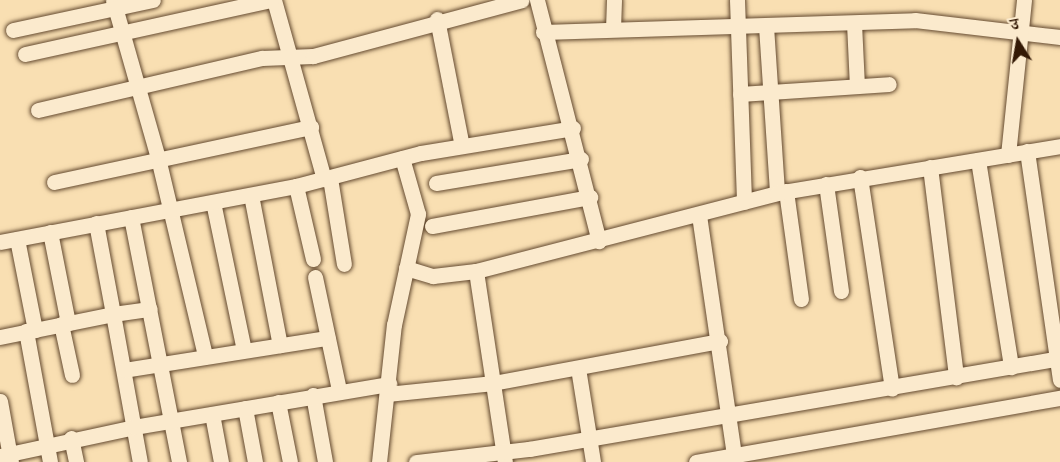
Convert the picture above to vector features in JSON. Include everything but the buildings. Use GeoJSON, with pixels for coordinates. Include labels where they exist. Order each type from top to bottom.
{"type":"FeatureCollection","features":[{"type":"Feature","properties":{"kind":"street"},"geometry":{"type":"LineString","coordinates":[[13,30],[114,4],[153,0]]}},
{"type":"Feature","properties":{"kind":"street"},"geometry":{"type":"LineString","coordinates":[[26,54],[124,35],[272,0],[327,179],[344,264]]}},
{"type":"Feature","properties":{"kind":"street"},"geometry":{"type":"LineString","coordinates":[[38,110],[289,54],[313,56],[437,19],[522,0]]}},
{"type":"Feature","properties":{"kind":"street"},"geometry":{"type":"LineString","coordinates":[[537,0],[543,32],[581,159],[599,241]]}},
{"type":"Feature","properties":{"kind":"street"},"geometry":{"type":"LineString","coordinates":[[613,29],[614,0]]}},
{"type":"Feature","properties":{"kind":"street"},"geometry":{"type":"LineString","coordinates":[[737,0],[744,202]]}},
{"type":"Feature","properties":{"kind":"street"},"geometry":{"type":"LineString","coordinates":[[1008,155],[1024,0]]}},
{"type":"Feature","properties":{"kind":"street"},"geometry":{"type":"LineString","coordinates":[[114,4],[158,158],[205,356]]}},
{"type":"Feature","properties":{"kind":"street"},"geometry":{"type":"LineString","coordinates":[[437,19],[462,146]]}},
{"type":"Feature","properties":{"kind":"street"},"geometry":{"type":"LineString","coordinates":[[543,32],[925,20],[1020,34],[1060,37]]}},
{"type":"Feature","properties":{"kind":"street"},"geometry":{"type":"LineString","coordinates":[[854,23],[857,86]]}},
{"type":"Feature","properties":{"kind":"street"},"geometry":{"type":"LineString","coordinates":[[766,26],[767,93],[781,192],[801,299]]}},
{"type":"Feature","properties":{"kind":"street"},"geometry":{"type":"LineString","coordinates":[[740,94],[889,84]]}},
{"type":"Feature","properties":{"kind":"street"},"geometry":{"type":"LineString","coordinates":[[54,182],[311,127]]}},
{"type":"Feature","properties":{"kind":"street"},"geometry":{"type":"LineString","coordinates":[[0,242],[296,186],[410,156],[573,128]]}},
{"type":"Feature","properties":{"kind":"street"},"geometry":{"type":"LineString","coordinates":[[412,270],[476,271],[781,192],[860,177],[1060,146]]}},
{"type":"Feature","properties":{"kind":"street"},"geometry":{"type":"LineString","coordinates":[[1028,152],[1060,380]]}},
{"type":"Feature","properties":{"kind":"street"},"geometry":{"type":"LineString","coordinates":[[379,462],[389,391],[394,326],[412,270],[418,204],[410,156]]}},
{"type":"Feature","properties":{"kind":"street"},"geometry":{"type":"LineString","coordinates":[[436,183],[581,159]]}},
{"type":"Feature","properties":{"kind":"street"},"geometry":{"type":"LineString","coordinates":[[978,160],[1011,367]]}},
{"type":"Feature","properties":{"kind":"street"},"geometry":{"type":"LineString","coordinates":[[930,167],[956,377]]}},
{"type":"Feature","properties":{"kind":"street"},"geometry":{"type":"LineString","coordinates":[[860,177],[892,389]]}},
{"type":"Feature","properties":{"kind":"street"},"geometry":{"type":"LineString","coordinates":[[826,184],[842,291]]}},
{"type":"Feature","properties":{"kind":"street"},"geometry":{"type":"LineString","coordinates":[[296,186],[313,259]]}},
{"type":"Feature","properties":{"kind":"street"},"geometry":{"type":"LineString","coordinates":[[251,195],[280,345]]}},
{"type":"Feature","properties":{"kind":"street"},"geometry":{"type":"LineString","coordinates":[[432,226],[590,197]]}},
{"type":"Feature","properties":{"kind":"street"},"geometry":{"type":"LineString","coordinates":[[213,202],[244,350]]}},
{"type":"Feature","properties":{"kind":"street"},"geometry":{"type":"LineString","coordinates":[[699,215],[731,416],[734,458]]}},
{"type":"Feature","properties":{"kind":"street"},"geometry":{"type":"LineString","coordinates":[[131,217],[179,462]]}},
{"type":"Feature","properties":{"kind":"street"},"geometry":{"type":"LineString","coordinates":[[96,223],[140,462]]}},
{"type":"Feature","properties":{"kind":"street"},"geometry":{"type":"LineString","coordinates":[[50,232],[72,375]]}},
{"type":"Feature","properties":{"kind":"street"},"geometry":{"type":"LineString","coordinates":[[17,239],[50,462]]}},
{"type":"Feature","properties":{"kind":"street"},"geometry":{"type":"LineString","coordinates":[[476,271],[505,457]]}},
{"type":"Feature","properties":{"kind":"street"},"geometry":{"type":"LineString","coordinates":[[315,277],[339,390]]}},
{"type":"Feature","properties":{"kind":"street"},"geometry":{"type":"LineString","coordinates":[[0,335],[150,309]]}},
{"type":"Feature","properties":{"kind":"street"},"geometry":{"type":"LineString","coordinates":[[124,370],[161,362],[327,338]]}},
{"type":"Feature","properties":{"kind":"street"},"geometry":{"type":"LineString","coordinates":[[0,401],[7,457],[71,438],[339,390],[389,391],[410,394],[493,383],[720,341]]}},
{"type":"Feature","properties":{"kind":"street"},"geometry":{"type":"LineString","coordinates":[[416,462],[505,457],[588,438],[892,389],[1058,358]]}},
{"type":"Feature","properties":{"kind":"street"},"geometry":{"type":"LineString","coordinates":[[578,368],[592,462]]}},
{"type":"Feature","properties":{"kind":"street"},"geometry":{"type":"LineString","coordinates":[[313,395],[325,462]]}},
{"type":"Feature","properties":{"kind":"street"},"geometry":{"type":"LineString","coordinates":[[696,462],[734,458],[1060,398]]}},
{"type":"Feature","properties":{"kind":"street"},"geometry":{"type":"LineString","coordinates":[[278,402],[290,462]]}},
{"type":"Feature","properties":{"kind":"street"},"geometry":{"type":"LineString","coordinates":[[245,408],[255,462]]}},
{"type":"Feature","properties":{"kind":"street"},"geometry":{"type":"LineString","coordinates":[[212,414],[221,462]]}},
{"type":"Feature","properties":{"kind":"street"},"geometry":{"type":"LineString","coordinates":[[71,438],[76,462]]}}]}
